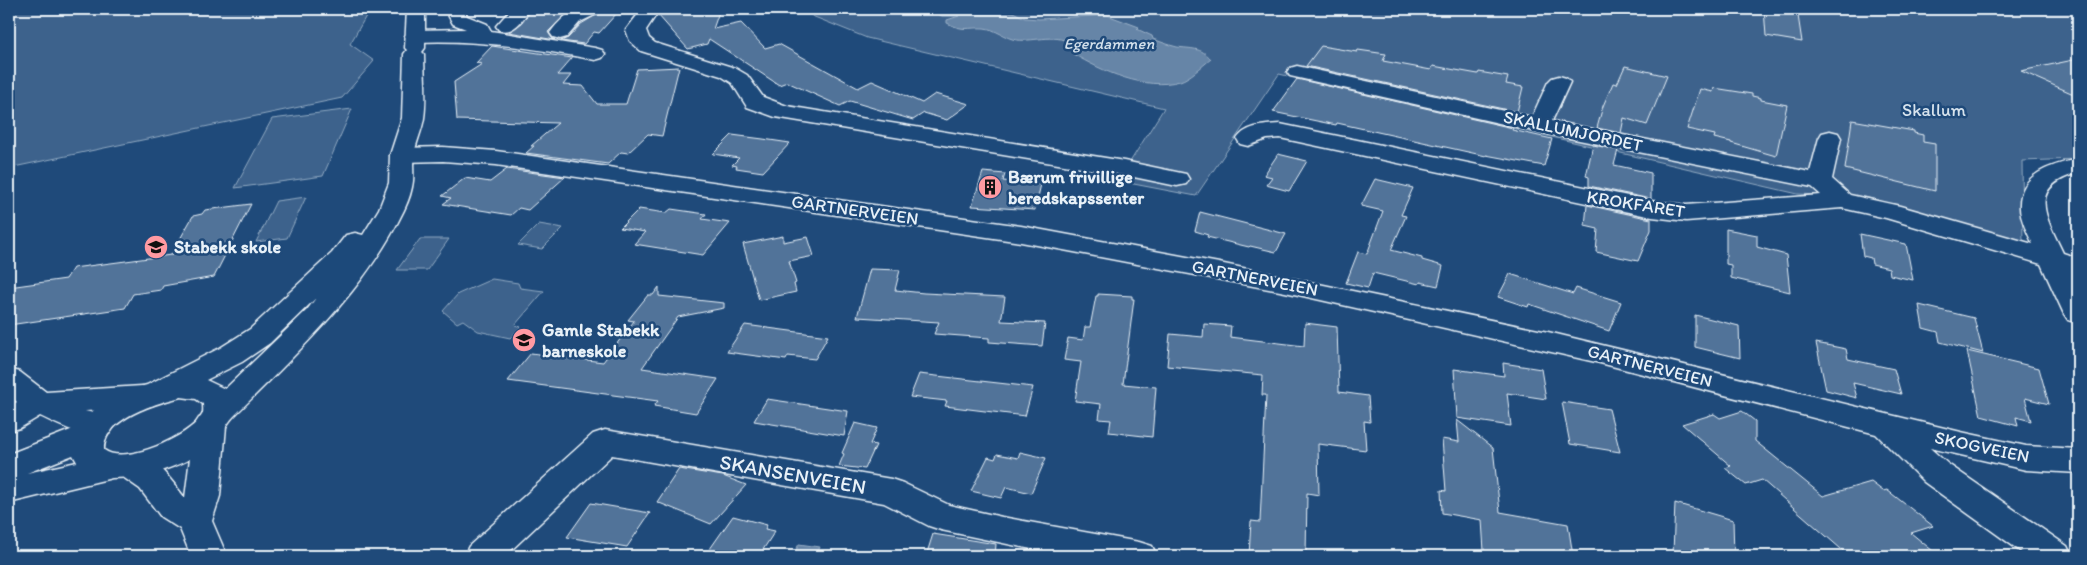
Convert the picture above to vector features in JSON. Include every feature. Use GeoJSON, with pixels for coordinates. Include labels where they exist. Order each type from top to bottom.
{"type":"FeatureCollection","features":[{"type":"Feature","properties":{"kind":"street"},"geometry":{"type":"LineString","coordinates":[[9,490],[154,460],[177,451],[196,439],[316,316],[363,257],[392,210],[401,183],[402,155],[413,118],[416,9]]}},
{"type":"Feature","properties":{"kind":"street"},"geometry":{"type":"LineString","coordinates":[[459,9],[456,12],[456,18],[461,22],[480,28],[482,30],[478,35]]}},
{"type":"Feature","properties":{"kind":"street"},"geometry":{"type":"LineString","coordinates":[[506,26],[521,9]]}},
{"type":"Feature","properties":{"kind":"street"},"geometry":{"type":"LineString","coordinates":[[560,33],[573,18],[592,9]]}},
{"type":"Feature","properties":{"kind":"street"},"geometry":{"type":"LineString","coordinates":[[651,9],[636,30],[640,41],[648,47],[728,72],[740,79],[755,102],[769,109],[842,123],[1124,168],[1177,179]]}},
{"type":"Feature","properties":{"kind":"street"},"geometry":{"type":"LineString","coordinates":[[415,46],[457,34],[530,42],[596,54]]}},
{"type":"Feature","properties":{"kind":"street","name":"SKALLUMJORDET"},"geometry":{"type":"LineString","coordinates":[[1297,72],[1539,125],[1820,181]]}},
{"type":"Feature","properties":{"kind":"street"},"geometry":{"type":"LineString","coordinates":[[1539,125],[1559,82]]}},
{"type":"Feature","properties":{"kind":"street","name":"KROKFARET"},"geometry":{"type":"LineString","coordinates":[[1248,140],[1262,132],[1280,131],[1611,202],[1686,213],[1842,201],[1891,211],[2066,263]]}},
{"type":"Feature","properties":{"kind":"street"},"geometry":{"type":"LineString","coordinates":[[1830,138],[1820,181],[1842,201]]}},
{"type":"Feature","properties":{"kind":"street","name":"GARTNERVEIEN"},"geometry":{"type":"LineString","coordinates":[[402,155],[443,154],[496,158],[1021,234],[1228,272],[1549,341],[1887,426],[1936,473],[2054,556]]}},
{"type":"Feature","properties":{"kind":"street"},"geometry":{"type":"LineString","coordinates":[[209,556],[194,521],[173,508],[152,480],[122,466],[98,463],[89,456],[86,447],[95,430],[110,414],[231,355],[260,336],[321,279],[354,243],[367,221],[384,181],[402,155]]}},
{"type":"Feature","properties":{"kind":"street"},"geometry":{"type":"LineString","coordinates":[[2078,166],[2059,171],[2042,180],[2034,190],[2032,209],[2066,263],[2078,314]]}},
{"type":"Feature","properties":{"kind":"street"},"geometry":{"type":"LineString","coordinates":[[9,379],[39,404],[78,420],[95,430]]}},
{"type":"Feature","properties":{"kind":"street"},"geometry":{"type":"LineString","coordinates":[[9,420],[39,404],[150,394],[180,388],[199,388],[212,393],[219,401],[214,419],[203,496],[194,521]]}},
{"type":"Feature","properties":{"kind":"street","name":"SKOGVEIEN"},"geometry":{"type":"LineString","coordinates":[[1887,426],[2026,458],[2078,461]]}},
{"type":"Feature","properties":{"kind":"street"},"geometry":{"type":"LineString","coordinates":[[9,467],[95,430]]}},
{"type":"Feature","properties":{"kind":"street","name":"SKANSENVEIEN"},"geometry":{"type":"LineString","coordinates":[[482,556],[605,442],[891,492],[941,517],[1002,531],[1140,556]]}},
{"type":"Feature","properties":{"kind":"green space"},"geometry":{"type":"Polygon","coordinates":[[[9,9],[370,9],[350,44],[374,61],[342,98],[9,168],[9,9]]]}},
{"type":"Feature","properties":{"kind":"green space","name":"Skallum"},"geometry":{"type":"Polygon","coordinates":[[[807,9],[2078,9],[2078,159],[2022,161],[2023,247],[1920,211],[1865,197],[1798,194],[1279,74],[1196,196],[1118,181],[1164,108],[867,38],[812,16],[807,9]]]}},
{"type":"Feature","properties":{"kind":"green space"},"geometry":{"type":"Polygon","coordinates":[[[352,109],[323,176],[235,188],[272,119],[352,109]]]}},
{"type":"Feature","properties":{"kind":"green space"},"geometry":{"type":"Polygon","coordinates":[[[306,197],[287,238],[256,242],[276,201],[306,197]]]}},
{"type":"Feature","properties":{"kind":"green space"},"geometry":{"type":"Polygon","coordinates":[[[539,224],[563,228],[542,249],[518,245],[539,224]]]}},
{"type":"Feature","properties":{"kind":"green space"},"geometry":{"type":"Polygon","coordinates":[[[420,239],[449,239],[427,270],[397,270],[420,239]]]}},
{"type":"Feature","properties":{"kind":"green space"},"geometry":{"type":"Polygon","coordinates":[[[492,279],[518,283],[520,288],[544,291],[515,325],[521,327],[510,338],[478,331],[463,320],[457,323],[443,311],[458,294],[492,279]]]}},
{"type":"Feature","properties":{"kind":"water","name":"Egerdammen"},"geometry":{"type":"Polygon","coordinates":[[[942,9],[1013,12],[1025,18],[1039,19],[1107,15],[1139,27],[1137,29],[1152,36],[1153,39],[1177,47],[1200,50],[1211,59],[1192,75],[1180,81],[1153,83],[1138,81],[1110,73],[1073,54],[1073,45],[1067,41],[1053,38],[1017,40],[988,29],[958,27],[947,23],[947,20],[959,16],[942,16],[938,14],[942,9]]]}},
{"type":"Feature","properties":{"kind":"water"},"geometry":{"type":"Polygon","coordinates":[[[799,544],[820,547],[816,556],[793,556],[799,544]]]}},
{"type":"Feature","properties":{"kind":"building"},"geometry":{"type":"Polygon","coordinates":[[[532,9],[569,11],[548,32],[555,40],[509,32],[522,23],[532,9]]]}},
{"type":"Feature","properties":{"kind":"building"},"geometry":{"type":"Polygon","coordinates":[[[662,9],[720,9],[713,29],[741,23],[765,48],[779,44],[858,88],[872,81],[922,103],[935,94],[969,104],[947,120],[924,113],[913,120],[850,101],[840,106],[787,82],[779,85],[709,39],[707,44],[688,49],[658,15],[662,9]]]}},
{"type":"Feature","properties":{"kind":"building"},"geometry":{"type":"Polygon","coordinates":[[[1764,9],[1797,9],[1802,42],[1766,36],[1764,9]]]}},
{"type":"Feature","properties":{"kind":"building"},"geometry":{"type":"Polygon","coordinates":[[[601,12],[617,13],[599,33],[594,32],[584,44],[561,41],[568,38],[581,24],[601,12]]]}},
{"type":"Feature","properties":{"kind":"building"},"geometry":{"type":"Polygon","coordinates":[[[492,46],[572,58],[557,75],[571,75],[563,85],[583,86],[597,104],[626,104],[637,69],[679,67],[662,136],[648,134],[628,153],[621,152],[608,164],[526,153],[534,146],[531,146],[558,123],[457,120],[454,82],[482,64],[476,63],[492,46]]]}},
{"type":"Feature","properties":{"kind":"building"},"geometry":{"type":"Polygon","coordinates":[[[1321,46],[1357,52],[1358,50],[1386,54],[1383,61],[1431,70],[1433,66],[1508,77],[1506,84],[1523,87],[1517,112],[1306,66],[1321,46]]]}},
{"type":"Feature","properties":{"kind":"building"},"geometry":{"type":"Polygon","coordinates":[[[2078,59],[2078,96],[2021,71],[2078,59]]]}},
{"type":"Feature","properties":{"kind":"building"},"geometry":{"type":"Polygon","coordinates":[[[1625,66],[1667,76],[1647,125],[1624,118],[1621,133],[1597,128],[1603,106],[1613,83],[1617,84],[1625,66]]]}},
{"type":"Feature","properties":{"kind":"building"},"geometry":{"type":"Polygon","coordinates":[[[1297,79],[1513,128],[1512,130],[1552,139],[1544,166],[1486,156],[1337,123],[1336,125],[1273,112],[1297,79]]]}},
{"type":"Feature","properties":{"kind":"building"},"geometry":{"type":"Polygon","coordinates":[[[1714,88],[1752,94],[1752,96],[1761,98],[1761,100],[1787,105],[1776,156],[1714,138],[1715,135],[1687,129],[1700,89],[1713,92],[1714,88]]]}},
{"type":"Feature","properties":{"kind":"building"},"geometry":{"type":"Polygon","coordinates":[[[1852,120],[1914,131],[1914,133],[1923,135],[1923,142],[1935,144],[1935,191],[1845,169],[1852,120]]]}},
{"type":"Feature","properties":{"kind":"building"},"geometry":{"type":"Polygon","coordinates":[[[732,135],[790,143],[763,172],[736,168],[737,166],[732,165],[739,158],[713,154],[732,135]]]}},
{"type":"Feature","properties":{"kind":"building"},"geometry":{"type":"Polygon","coordinates":[[[1593,145],[1618,150],[1614,165],[1651,173],[1651,199],[1589,186],[1589,177],[1586,176],[1593,145]]]}},
{"type":"Feature","properties":{"kind":"building"},"geometry":{"type":"Polygon","coordinates":[[[1278,154],[1307,161],[1289,191],[1266,185],[1272,177],[1264,175],[1278,154]]]}},
{"type":"Feature","properties":{"kind":"building"},"geometry":{"type":"Polygon","coordinates":[[[507,169],[565,177],[528,210],[519,208],[511,215],[443,204],[451,198],[442,196],[465,178],[490,182],[507,169]]]}},
{"type":"Feature","properties":{"kind":"building"},"geometry":{"type":"Polygon","coordinates":[[[983,172],[1005,174],[1003,181],[1041,184],[1035,210],[972,206],[983,172]]]}},
{"type":"Feature","properties":{"kind":"building"},"geometry":{"type":"Polygon","coordinates":[[[1375,179],[1413,188],[1401,215],[1406,216],[1391,250],[1443,266],[1438,286],[1420,282],[1419,284],[1373,273],[1368,288],[1346,283],[1358,252],[1367,254],[1383,211],[1361,206],[1375,179]]]}},
{"type":"Feature","properties":{"kind":"building"},"geometry":{"type":"Polygon","coordinates":[[[251,204],[214,277],[163,286],[161,290],[133,294],[125,308],[9,325],[9,287],[66,279],[73,268],[171,255],[193,216],[202,214],[205,210],[251,204]]]}},
{"type":"Feature","properties":{"kind":"building"},"geometry":{"type":"Polygon","coordinates":[[[1587,205],[1651,219],[1651,230],[1638,261],[1596,252],[1598,229],[1585,226],[1587,205]]]}},
{"type":"Feature","properties":{"kind":"building"},"geometry":{"type":"Polygon","coordinates":[[[639,209],[666,213],[671,209],[706,214],[702,219],[730,223],[703,255],[634,244],[645,232],[620,228],[639,209]]]}},
{"type":"Feature","properties":{"kind":"building"},"geometry":{"type":"Polygon","coordinates":[[[1200,212],[1286,234],[1276,252],[1207,237],[1208,235],[1195,231],[1200,212]]]}},
{"type":"Feature","properties":{"kind":"building"},"geometry":{"type":"Polygon","coordinates":[[[1726,229],[1757,235],[1757,247],[1786,255],[1790,292],[1731,278],[1731,265],[1726,264],[1726,229]]]}},
{"type":"Feature","properties":{"kind":"building"},"geometry":{"type":"Polygon","coordinates":[[[1860,234],[1906,244],[1913,280],[1890,275],[1889,268],[1872,264],[1871,258],[1863,256],[1860,234]]]}},
{"type":"Feature","properties":{"kind":"building"},"geometry":{"type":"Polygon","coordinates":[[[783,236],[783,242],[808,237],[814,256],[789,261],[796,283],[794,284],[796,292],[759,300],[743,244],[783,236]]]}},
{"type":"Feature","properties":{"kind":"building"},"geometry":{"type":"Polygon","coordinates":[[[870,269],[900,270],[895,290],[1005,297],[1001,321],[1045,323],[1042,346],[989,342],[989,338],[934,334],[939,322],[857,317],[870,269]]]}},
{"type":"Feature","properties":{"kind":"building"},"geometry":{"type":"Polygon","coordinates":[[[1510,274],[1573,294],[1576,288],[1621,302],[1609,331],[1529,304],[1528,307],[1498,297],[1510,274]]]}},
{"type":"Feature","properties":{"kind":"building"},"geometry":{"type":"Polygon","coordinates":[[[659,287],[659,296],[724,303],[724,308],[678,317],[642,368],[718,379],[696,413],[654,406],[658,401],[508,381],[531,353],[603,362],[634,321],[628,320],[648,295],[653,295],[659,287]]]}},
{"type":"Feature","properties":{"kind":"building"},"geometry":{"type":"Polygon","coordinates":[[[1098,294],[1132,296],[1132,299],[1134,299],[1123,384],[1156,387],[1152,437],[1109,432],[1111,420],[1099,419],[1101,404],[1075,401],[1081,362],[1064,360],[1068,338],[1083,340],[1085,327],[1090,327],[1098,294]]]}},
{"type":"Feature","properties":{"kind":"building"},"geometry":{"type":"Polygon","coordinates":[[[1919,305],[1974,318],[1983,353],[1940,342],[1938,332],[1923,328],[1919,305]]]}},
{"type":"Feature","properties":{"kind":"building"},"geometry":{"type":"Polygon","coordinates":[[[1695,315],[1739,326],[1740,358],[1695,347],[1695,315]]]}},
{"type":"Feature","properties":{"kind":"building"},"geometry":{"type":"Polygon","coordinates":[[[1305,323],[1337,327],[1339,392],[1368,396],[1370,422],[1364,421],[1366,450],[1318,444],[1319,495],[1307,493],[1306,556],[1249,556],[1251,521],[1260,522],[1266,395],[1262,395],[1263,375],[1167,366],[1170,334],[1203,337],[1204,324],[1231,326],[1230,337],[1304,346],[1305,323]]]}},
{"type":"Feature","properties":{"kind":"building"},"geometry":{"type":"Polygon","coordinates":[[[745,325],[828,336],[815,359],[788,356],[786,360],[727,352],[745,325]]]}},
{"type":"Feature","properties":{"kind":"building"},"geometry":{"type":"Polygon","coordinates":[[[1816,343],[1846,349],[1848,359],[1894,369],[1901,394],[1853,383],[1857,398],[1826,390],[1816,343]]]}},
{"type":"Feature","properties":{"kind":"building"},"geometry":{"type":"Polygon","coordinates":[[[1967,351],[2039,368],[2049,404],[2025,398],[2031,421],[2016,417],[2018,426],[1981,416],[1967,351]]]}},
{"type":"Feature","properties":{"kind":"building"},"geometry":{"type":"Polygon","coordinates":[[[1503,363],[1541,369],[1546,399],[1507,393],[1511,426],[1457,418],[1454,369],[1504,376],[1503,363]]]}},
{"type":"Feature","properties":{"kind":"building"},"geometry":{"type":"Polygon","coordinates":[[[919,374],[1033,387],[1025,416],[945,406],[947,401],[910,397],[919,374]]]}},
{"type":"Feature","properties":{"kind":"building"},"geometry":{"type":"Polygon","coordinates":[[[767,399],[848,411],[844,436],[754,421],[767,399]]]}},
{"type":"Feature","properties":{"kind":"building"},"geometry":{"type":"Polygon","coordinates":[[[1562,402],[1609,409],[1620,452],[1570,444],[1562,402]]]}},
{"type":"Feature","properties":{"kind":"building"},"geometry":{"type":"Polygon","coordinates":[[[1742,411],[1755,421],[1755,441],[1823,496],[1871,482],[1883,491],[1887,490],[1933,526],[1911,533],[1939,556],[1849,556],[1762,480],[1746,485],[1725,468],[1731,466],[1682,424],[1714,414],[1720,418],[1742,411]]]}},
{"type":"Feature","properties":{"kind":"building"},"geometry":{"type":"Polygon","coordinates":[[[1457,420],[1493,448],[1500,512],[1568,524],[1573,556],[1514,556],[1484,551],[1482,520],[1442,513],[1441,490],[1446,491],[1442,439],[1459,442],[1457,420]]]}},
{"type":"Feature","properties":{"kind":"building"},"geometry":{"type":"Polygon","coordinates":[[[855,423],[877,428],[870,444],[876,445],[865,469],[839,466],[844,454],[842,453],[855,423]]]}},
{"type":"Feature","properties":{"kind":"building"},"geometry":{"type":"Polygon","coordinates":[[[1020,452],[1046,458],[1031,493],[1006,487],[1001,498],[971,491],[988,457],[995,459],[997,454],[1018,458],[1020,452]]]}},
{"type":"Feature","properties":{"kind":"building"},"geometry":{"type":"Polygon","coordinates":[[[679,469],[723,476],[746,485],[711,524],[657,502],[679,469]]]}},
{"type":"Feature","properties":{"kind":"building"},"geometry":{"type":"Polygon","coordinates":[[[591,503],[650,513],[627,547],[567,537],[591,503]]]}},
{"type":"Feature","properties":{"kind":"building"},"geometry":{"type":"Polygon","coordinates":[[[1675,503],[1733,520],[1734,556],[1684,556],[1673,553],[1675,503]]]}},
{"type":"Feature","properties":{"kind":"building"},"geometry":{"type":"Polygon","coordinates":[[[733,516],[767,525],[765,529],[775,531],[759,556],[705,556],[733,516]]]}},
{"type":"Feature","properties":{"kind":"building"},"geometry":{"type":"Polygon","coordinates":[[[933,534],[996,544],[995,556],[926,556],[933,534]]]}},
{"type":"Feature","properties":{"kind":"place","name":"Bærum frivillige beredskapssenter"},"geometry":{"type":"Point","coordinates":[990,187]}},
{"type":"Feature","properties":{"kind":"place","name":"Stabekk skole"},"geometry":{"type":"Point","coordinates":[156,247]}},
{"type":"Feature","properties":{"kind":"place","name":"Gamle Stabekk barneskole"},"geometry":{"type":"Point","coordinates":[524,340]}}]}
